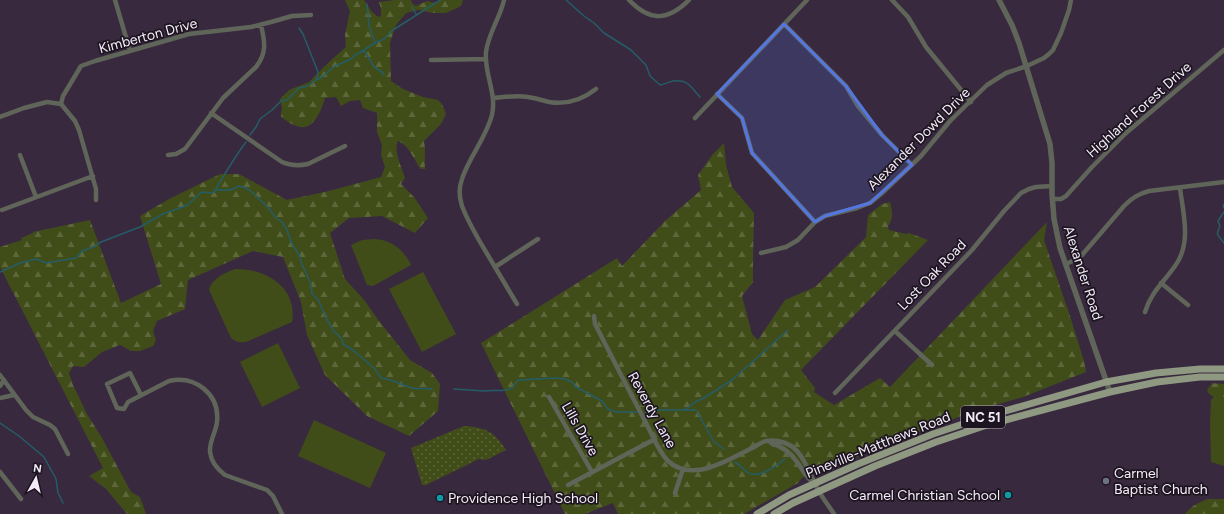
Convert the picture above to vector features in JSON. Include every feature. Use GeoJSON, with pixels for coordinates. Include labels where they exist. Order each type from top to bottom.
{"type":"FeatureCollection","features":[{"type":"Feature","properties":{"kind":"main road","name":"Pineville-Matthews Road"},"geometry":{"type":"LineString","coordinates":[[757,514],[790,495],[858,464],[933,434],[984,417],[1106,382],[1156,373],[1200,369],[1224,369]]}},
{"type":"Feature","properties":{"kind":"main road","name":"Pineville-Matthews Road"},"geometry":{"type":"LineString","coordinates":[[774,514],[793,503],[875,466],[936,442],[1013,418],[1110,392],[1157,382],[1200,377],[1224,377]]}},
{"type":"Feature","properties":{"kind":"street"},"geometry":{"type":"LineString","coordinates":[[115,0],[130,51]]}},
{"type":"Feature","properties":{"kind":"street"},"geometry":{"type":"LineString","coordinates":[[504,0],[500,14],[488,42],[486,59],[493,98],[493,109],[490,121],[464,173],[460,188],[462,205],[466,216],[517,304]]}},
{"type":"Feature","properties":{"kind":"street"},"geometry":{"type":"LineString","coordinates":[[630,0],[636,7],[647,14],[663,16],[678,11],[689,0]]}},
{"type":"Feature","properties":{"kind":"street"},"geometry":{"type":"LineString","coordinates":[[695,118],[807,0]]}},
{"type":"Feature","properties":{"kind":"street"},"geometry":{"type":"LineString","coordinates":[[893,0],[908,17],[926,47],[971,102]]}},
{"type":"Feature","properties":{"kind":"street","name":"Alexander Road"},"geometry":{"type":"LineString","coordinates":[[998,0],[1012,24],[1027,66],[1050,144],[1052,163],[1052,199],[1055,227],[1066,264],[1110,392]]}},
{"type":"Feature","properties":{"kind":"street","name":"Alexander Dowd Drive"},"geometry":{"type":"LineString","coordinates":[[761,253],[786,247],[798,240],[815,222],[825,216],[870,203],[921,156],[950,121],[988,85],[1006,73],[1044,58],[1053,50],[1061,33],[1071,0]]}},
{"type":"Feature","properties":{"kind":"street","name":"Kimberton Drive"},"geometry":{"type":"LineString","coordinates":[[61,104],[63,96],[81,66],[95,61],[189,34],[262,25],[292,16],[311,15]]}},
{"type":"Feature","properties":{"kind":"street"},"geometry":{"type":"LineString","coordinates":[[784,24],[846,86],[858,106],[882,135],[912,165]]}},
{"type":"Feature","properties":{"kind":"street"},"geometry":{"type":"LineString","coordinates":[[168,155],[176,154],[185,149],[230,90],[260,62],[265,48],[262,25]]}},
{"type":"Feature","properties":{"kind":"street","name":"Highland Forest Drive"},"geometry":{"type":"LineString","coordinates":[[1052,199],[1060,199],[1066,196],[1126,133],[1224,50]]}},
{"type":"Feature","properties":{"kind":"street"},"geometry":{"type":"LineString","coordinates":[[431,60],[486,59]]}},
{"type":"Feature","properties":{"kind":"street"},"geometry":{"type":"LineString","coordinates":[[493,98],[522,96],[563,103],[581,99],[596,89]]}},
{"type":"Feature","properties":{"kind":"street"},"geometry":{"type":"LineString","coordinates":[[717,94],[742,118],[752,153],[815,222]]}},
{"type":"Feature","properties":{"kind":"street"},"geometry":{"type":"LineString","coordinates":[[0,117],[24,108],[48,102],[61,104],[75,121],[93,176],[96,189],[96,200]]}},
{"type":"Feature","properties":{"kind":"street"},"geometry":{"type":"LineString","coordinates":[[211,113],[282,162],[292,165],[308,164],[345,146]]}},
{"type":"Feature","properties":{"kind":"street"},"geometry":{"type":"LineString","coordinates":[[20,155],[36,197]]}},
{"type":"Feature","properties":{"kind":"street"},"geometry":{"type":"LineString","coordinates":[[2,210],[93,176]]}},
{"type":"Feature","properties":{"kind":"street"},"geometry":{"type":"LineString","coordinates":[[1066,264],[1077,260],[1124,206],[1134,197],[1149,191],[1224,182]]}},
{"type":"Feature","properties":{"kind":"street","name":"Lost Oak Road"},"geometry":{"type":"LineString","coordinates":[[835,393],[972,250],[1021,193],[1036,187],[1052,186]]}},
{"type":"Feature","properties":{"kind":"street"},"geometry":{"type":"LineString","coordinates":[[1145,312],[1150,297],[1179,261],[1184,245],[1185,234],[1180,188]]}},
{"type":"Feature","properties":{"kind":"street"},"geometry":{"type":"LineString","coordinates":[[495,267],[538,239]]}},
{"type":"Feature","properties":{"kind":"street"},"geometry":{"type":"LineString","coordinates":[[1161,283],[1188,305]]}},
{"type":"Feature","properties":{"kind":"street","name":"Reverdy Lane"},"geometry":{"type":"LineString","coordinates":[[594,316],[594,324],[660,450],[668,461],[683,469]]}},
{"type":"Feature","properties":{"kind":"street"},"geometry":{"type":"LineString","coordinates":[[894,331],[932,364]]}},
{"type":"Feature","properties":{"kind":"street"},"geometry":{"type":"LineString","coordinates":[[141,395],[130,373],[107,384],[117,408],[124,409],[128,402],[141,395],[165,382],[176,379],[192,382],[202,386],[210,395],[216,410],[216,425],[210,448],[213,462],[224,475],[267,490],[273,496],[282,514]]}},
{"type":"Feature","properties":{"kind":"street"},"geometry":{"type":"LineString","coordinates":[[0,375],[26,410],[55,429],[68,454]]}},
{"type":"Feature","properties":{"kind":"street"},"geometry":{"type":"LineString","coordinates":[[0,386],[4,380]]}},
{"type":"Feature","properties":{"kind":"street"},"geometry":{"type":"LineString","coordinates":[[0,398],[14,395]]}},
{"type":"Feature","properties":{"kind":"street","name":"Lills Drive"},"geometry":{"type":"LineString","coordinates":[[548,397],[592,472]]}},
{"type":"Feature","properties":{"kind":"street"},"geometry":{"type":"LineString","coordinates":[[568,485],[655,440]]}},
{"type":"Feature","properties":{"kind":"street"},"geometry":{"type":"LineString","coordinates":[[675,493],[683,469],[691,471],[706,469],[766,441],[780,441],[790,445],[797,451],[812,476],[819,492],[834,514]]}},
{"type":"Feature","properties":{"kind":"street"},"geometry":{"type":"LineString","coordinates":[[1,475],[21,499]]}},
{"type":"Feature","properties":{"kind":"highlighted area"},"geometry":{"type":"Polygon","coordinates":[[[784,24],[846,86],[882,135],[912,165],[870,203],[825,216],[815,222],[752,153],[742,118],[717,94],[784,24]]]}},
{"type":"Feature","properties":{"kind":"green space"},"geometry":{"type":"Polygon","coordinates":[[[345,0],[364,0],[372,12],[378,17],[381,16],[379,2],[411,0],[416,6],[427,1],[436,3],[439,0],[463,0],[461,6],[446,13],[433,13],[418,10],[406,13],[396,25],[390,43],[391,81],[403,89],[423,97],[438,100],[442,104],[446,114],[441,124],[424,141],[425,169],[421,169],[406,146],[398,141],[397,145],[397,154],[405,178],[401,184],[414,197],[428,218],[415,233],[382,216],[349,218],[330,233],[345,279],[365,301],[410,360],[432,373],[440,384],[438,411],[409,436],[367,416],[325,375],[307,335],[301,302],[283,257],[253,251],[188,280],[185,309],[157,321],[153,331],[156,340],[153,346],[140,351],[131,351],[120,345],[102,352],[84,367],[73,366],[69,373],[87,414],[102,438],[131,492],[140,497],[146,514],[127,514],[106,489],[89,476],[103,468],[0,267],[0,247],[22,240],[21,238],[33,232],[90,220],[121,303],[161,284],[140,216],[169,199],[220,174],[239,174],[287,200],[329,191],[381,177],[385,167],[381,155],[382,145],[377,132],[377,113],[363,108],[360,100],[350,101],[341,106],[336,97],[325,98],[317,117],[310,125],[306,127],[295,126],[281,117],[282,108],[280,99],[289,90],[309,82],[346,47],[345,35],[350,11],[345,0]]]}},
{"type":"Feature","properties":{"kind":"green space"},"geometry":{"type":"Polygon","coordinates":[[[724,143],[726,165],[732,187],[754,213],[753,282],[742,296],[752,334],[758,340],[785,300],[815,287],[866,237],[868,215],[882,204],[890,202],[892,214],[888,226],[889,230],[906,234],[909,233],[928,240],[801,370],[815,388],[814,392],[834,405],[880,378],[890,387],[1047,222],[1044,240],[1070,316],[1086,372],[1023,397],[977,410],[867,452],[846,463],[819,474],[813,472],[802,478],[798,483],[744,514],[618,514],[613,503],[585,514],[565,514],[481,343],[617,258],[622,266],[665,221],[701,190],[698,175],[713,154],[724,143]]]}},
{"type":"Feature","properties":{"kind":"green space"},"geometry":{"type":"Polygon","coordinates":[[[374,239],[386,241],[397,247],[405,255],[411,265],[373,286],[367,285],[351,245],[362,240],[374,239]]]}},
{"type":"Feature","properties":{"kind":"green space"},"geometry":{"type":"Polygon","coordinates":[[[235,269],[258,272],[277,282],[285,290],[290,299],[293,310],[292,322],[246,342],[238,342],[231,338],[209,290],[216,279],[235,269]]]}},
{"type":"Feature","properties":{"kind":"green space"},"geometry":{"type":"Polygon","coordinates":[[[423,272],[456,334],[422,352],[389,289],[423,272]]]}},
{"type":"Feature","properties":{"kind":"green space"},"geometry":{"type":"Polygon","coordinates":[[[278,343],[300,388],[262,407],[240,362],[278,343]]]}},
{"type":"Feature","properties":{"kind":"green space"},"geometry":{"type":"Polygon","coordinates":[[[1212,383],[1224,384],[1224,397],[1214,396],[1208,393],[1207,390],[1212,383]]]}},
{"type":"Feature","properties":{"kind":"green space"},"geometry":{"type":"Polygon","coordinates":[[[1214,396],[1224,397],[1224,466],[1211,462],[1211,400],[1214,396]]]}},
{"type":"Feature","properties":{"kind":"green space"},"geometry":{"type":"Polygon","coordinates":[[[314,420],[386,453],[370,488],[298,456],[314,420]]]}},
{"type":"Feature","properties":{"kind":"green space"},"geometry":{"type":"Polygon","coordinates":[[[464,426],[484,429],[498,439],[506,450],[486,460],[479,459],[426,485],[422,485],[411,448],[464,426]]]}},
{"type":"Feature","properties":{"kind":"green space"},"geometry":{"type":"Polygon","coordinates":[[[1208,499],[1224,499],[1224,514],[1185,514],[1201,501],[1208,499]]]}},
{"type":"Feature","properties":{"kind":"waterway"},"geometry":{"type":"LineString","coordinates":[[250,135],[260,119],[281,101],[287,100],[299,88],[308,86],[335,66],[351,59],[375,43],[384,39],[393,30],[440,0]]}},
{"type":"Feature","properties":{"kind":"waterway"},"geometry":{"type":"LineString","coordinates":[[566,0],[604,33],[631,50],[646,65],[650,76],[660,85],[673,81],[683,81],[700,97]]}},
{"type":"Feature","properties":{"kind":"waterway"},"geometry":{"type":"LineString","coordinates":[[367,4],[369,25],[375,43]]}},
{"type":"Feature","properties":{"kind":"waterway"},"geometry":{"type":"LineString","coordinates":[[412,7],[416,14]]}},
{"type":"Feature","properties":{"kind":"waterway"},"geometry":{"type":"LineString","coordinates":[[299,28],[303,34],[318,72],[316,80]]}},
{"type":"Feature","properties":{"kind":"waterway"},"geometry":{"type":"LineString","coordinates":[[364,50],[374,67],[384,75]]}},
{"type":"Feature","properties":{"kind":"waterway"},"geometry":{"type":"LineString","coordinates":[[0,272],[20,263],[36,259],[46,263],[76,258],[82,251],[101,242],[140,227],[163,214],[188,205],[203,192],[214,192],[233,160],[246,142]]}},
{"type":"Feature","properties":{"kind":"waterway"},"geometry":{"type":"LineString","coordinates":[[216,190],[230,190],[239,186],[246,188],[267,206],[276,218],[282,222],[300,257],[311,284],[312,294],[318,299],[326,318],[333,330],[342,339],[343,344],[354,351],[375,369],[381,378],[412,388],[432,389]]}},
{"type":"Feature","properties":{"kind":"waterway"},"geometry":{"type":"LineString","coordinates":[[1224,204],[1224,208]]}},
{"type":"Feature","properties":{"kind":"waterway"},"geometry":{"type":"LineString","coordinates":[[1224,212],[1218,221],[1220,226],[1217,234],[1224,243]]}},
{"type":"Feature","properties":{"kind":"waterway"},"geometry":{"type":"LineString","coordinates":[[685,410],[695,402],[732,380],[788,330]]}},
{"type":"Feature","properties":{"kind":"waterway"},"geometry":{"type":"LineString","coordinates":[[454,389],[502,391],[514,386],[518,380],[565,379],[572,382],[576,387],[602,401],[608,409],[616,412],[638,412]]}},
{"type":"Feature","properties":{"kind":"waterway"},"geometry":{"type":"LineString","coordinates":[[645,413],[658,410],[696,410],[714,442],[724,449]]}},
{"type":"Feature","properties":{"kind":"waterway"},"geometry":{"type":"LineString","coordinates":[[0,423],[19,436],[44,457],[56,479],[58,493],[63,503]]}},
{"type":"Feature","properties":{"kind":"waterway"},"geometry":{"type":"LineString","coordinates":[[735,462],[747,472],[757,474],[767,471],[785,459]]}},
{"type":"Feature","properties":{"kind":"place","name":"Carmel Baptist Church"},"geometry":{"type":"Point","coordinates":[1106,481]}},
{"type":"Feature","properties":{"kind":"place","name":"Carmel Christian School"},"geometry":{"type":"Point","coordinates":[1008,495]}},
{"type":"Feature","properties":{"kind":"place","name":"Providence High School"},"geometry":{"type":"Point","coordinates":[440,498]}}]}
